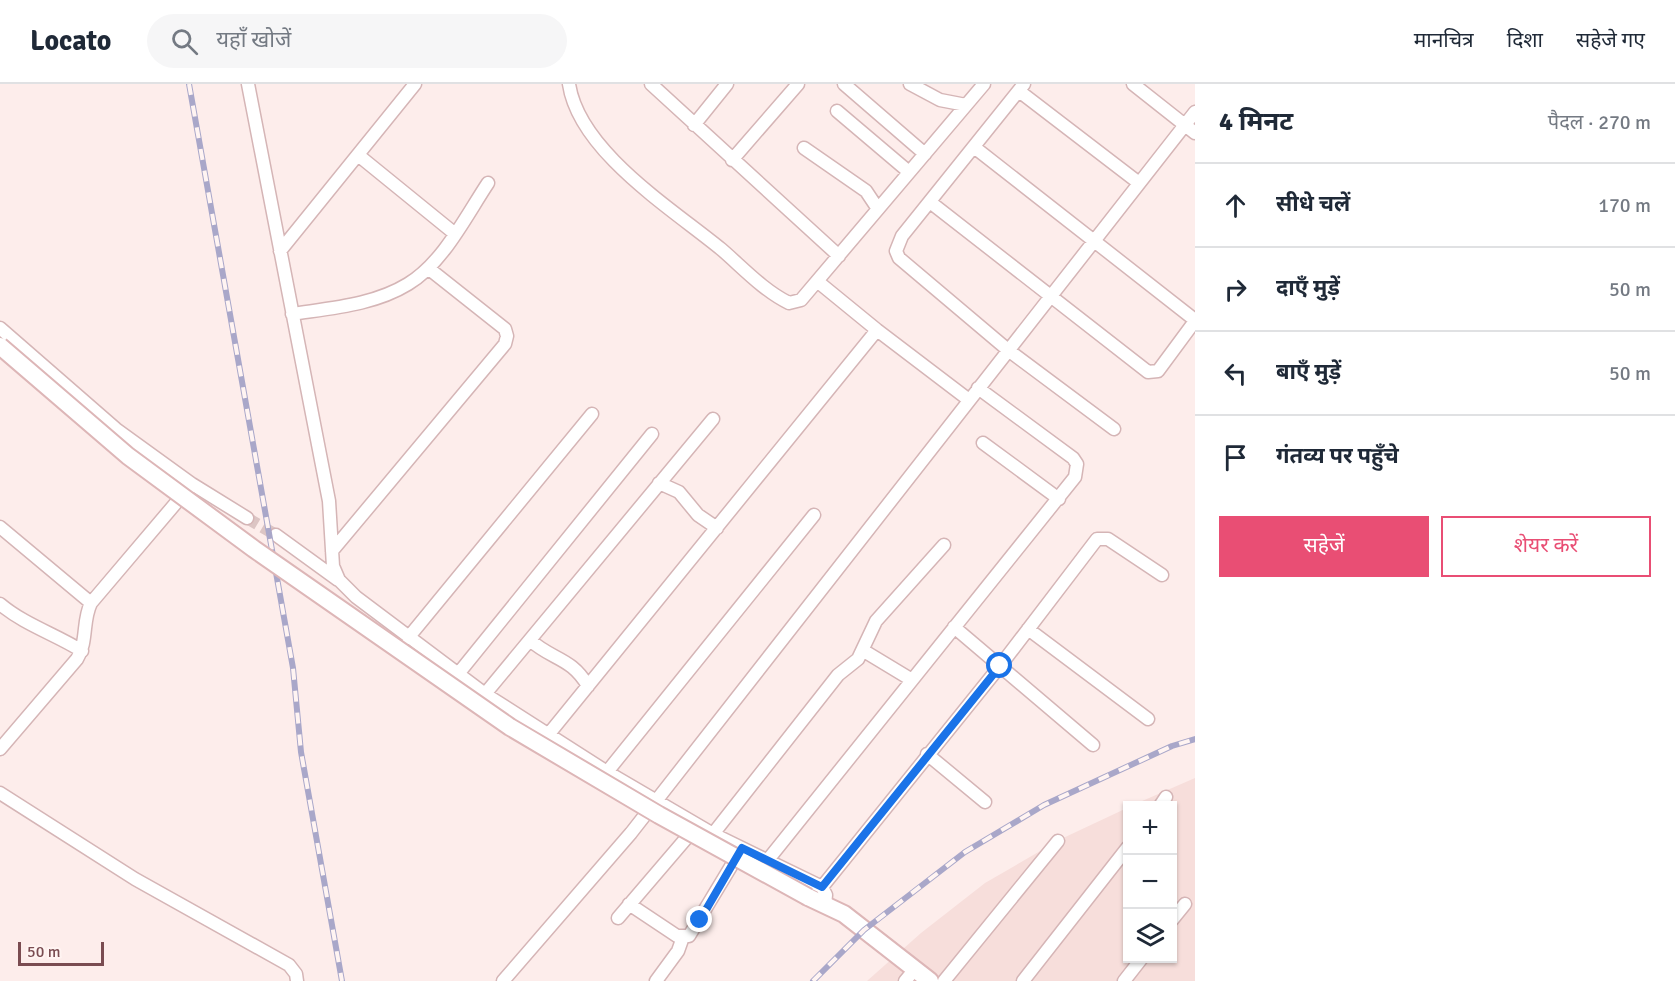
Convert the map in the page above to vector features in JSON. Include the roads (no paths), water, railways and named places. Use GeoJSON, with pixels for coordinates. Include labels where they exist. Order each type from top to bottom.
{"type":"FeatureCollection","features":[{"type":"Feature","properties":{"kind":"main road"},"geometry":{"type":"LineString","coordinates":[[0,346],[128,456],[254,549],[510,727],[659,815],[815,892],[825,905],[843,914],[910,975],[930,981]]}},
{"type":"Feature","properties":{"kind":"street"},"geometry":{"type":"LineString","coordinates":[[248,84],[329,501],[333,566],[339,580]]}},
{"type":"Feature","properties":{"kind":"street"},"geometry":{"type":"LineString","coordinates":[[280,251],[415,84]]}},
{"type":"Feature","properties":{"kind":"street"},"geometry":{"type":"LineString","coordinates":[[569,84],[576,111],[598,142],[629,174],[783,300],[796,303],[818,281],[984,84]]}},
{"type":"Feature","properties":{"kind":"street"},"geometry":{"type":"LineString","coordinates":[[694,125],[728,84]]}},
{"type":"Feature","properties":{"kind":"street"},"geometry":{"type":"LineString","coordinates":[[732,160],[798,84]]}},
{"type":"Feature","properties":{"kind":"street"},"geometry":{"type":"LineString","coordinates":[[844,84],[925,154]]}},
{"type":"Feature","properties":{"kind":"street"},"geometry":{"type":"LineString","coordinates":[[910,84],[940,100],[966,105]]}},
{"type":"Feature","properties":{"kind":"street"},"geometry":{"type":"LineString","coordinates":[[1133,84],[1195,133]]}},
{"type":"Feature","properties":{"kind":"street"},"geometry":{"type":"LineString","coordinates":[[655,85],[694,125],[839,256]]}},
{"type":"Feature","properties":{"kind":"street"},"geometry":{"type":"LineString","coordinates":[[1114,429],[1008,350],[899,258],[896,251],[897,243],[1021,87],[1139,183]]}},
{"type":"Feature","properties":{"kind":"street"},"geometry":{"type":"LineString","coordinates":[[837,111],[909,172]]}},
{"type":"Feature","properties":{"kind":"street"},"geometry":{"type":"LineString","coordinates":[[503,981],[631,833],[1195,112]]}},
{"type":"Feature","properties":{"kind":"street"},"geometry":{"type":"LineString","coordinates":[[930,202],[1052,294],[1148,372],[1158,371],[1195,321],[974,147]]}},
{"type":"Feature","properties":{"kind":"street"},"geometry":{"type":"LineString","coordinates":[[804,148],[866,191],[879,209]]}},
{"type":"Feature","properties":{"kind":"street"},"geometry":{"type":"LineString","coordinates":[[358,155],[454,233]]}},
{"type":"Feature","properties":{"kind":"street"},"geometry":{"type":"LineString","coordinates":[[292,314],[382,297],[409,284],[428,268],[488,183]]}},
{"type":"Feature","properties":{"kind":"street"},"geometry":{"type":"LineString","coordinates":[[332,551],[505,344],[507,336],[505,329],[428,268]]}},
{"type":"Feature","properties":{"kind":"street"},"geometry":{"type":"LineString","coordinates":[[818,281],[877,330],[969,400]]}},
{"type":"Feature","properties":{"kind":"street"},"geometry":{"type":"LineString","coordinates":[[0,328],[91,409],[192,484],[247,518]]}},
{"type":"Feature","properties":{"kind":"street"},"geometry":{"type":"LineString","coordinates":[[548,735],[877,330]]}},
{"type":"Feature","properties":{"kind":"street"},"geometry":{"type":"LineString","coordinates":[[767,861],[1075,477],[1077,464],[1073,458],[978,388]]}},
{"type":"Feature","properties":{"kind":"street"},"geometry":{"type":"LineString","coordinates":[[408,638],[592,414]]}},
{"type":"Feature","properties":{"kind":"street"},"geometry":{"type":"LineString","coordinates":[[485,694],[713,419]]}},
{"type":"Feature","properties":{"kind":"street"},"geometry":{"type":"LineString","coordinates":[[458,674],[652,434]]}},
{"type":"Feature","properties":{"kind":"street"},"geometry":{"type":"LineString","coordinates":[[983,443],[1059,499]]}},
{"type":"Feature","properties":{"kind":"street"},"geometry":{"type":"LineString","coordinates":[[659,483],[679,492],[698,515],[717,528]]}},
{"type":"Feature","properties":{"kind":"street"},"geometry":{"type":"LineString","coordinates":[[0,749],[82,651],[84,622],[91,603],[192,484]]}},
{"type":"Feature","properties":{"kind":"street"},"geometry":{"type":"LineString","coordinates":[[607,771],[814,515]]}},
{"type":"Feature","properties":{"kind":"street"},"geometry":{"type":"LineString","coordinates":[[0,527],[91,603]]}},
{"type":"Feature","properties":{"kind":"street"},"geometry":{"type":"LineString","coordinates":[[276,535],[339,580],[408,638],[485,694],[655,801],[767,861],[815,892],[1000,666],[1100,537],[1107,539],[1162,575]]}},
{"type":"Feature","properties":{"kind":"street"},"geometry":{"type":"LineString","coordinates":[[714,834],[838,675],[864,651],[876,621],[944,545]]}},
{"type":"Feature","properties":{"kind":"street"},"geometry":{"type":"LineString","coordinates":[[0,604],[28,624],[54,634],[82,651]]}},
{"type":"Feature","properties":{"kind":"street"},"geometry":{"type":"LineString","coordinates":[[954,627],[1094,745]]}},
{"type":"Feature","properties":{"kind":"street"},"geometry":{"type":"LineString","coordinates":[[1028,629],[1148,719]]}},
{"type":"Feature","properties":{"kind":"street"},"geometry":{"type":"LineString","coordinates":[[530,640],[540,649],[576,668],[588,686]]}},
{"type":"Feature","properties":{"kind":"street"},"geometry":{"type":"LineString","coordinates":[[864,651],[912,680]]}},
{"type":"Feature","properties":{"kind":"street"},"geometry":{"type":"LineString","coordinates":[[927,754],[985,802]]}},
{"type":"Feature","properties":{"kind":"street"},"geometry":{"type":"LineString","coordinates":[[2,799],[135,879],[289,965],[297,981]]}},
{"type":"Feature","properties":{"kind":"street"},"geometry":{"type":"LineString","coordinates":[[618,918],[698,825]]}},
{"type":"Feature","properties":{"kind":"street"},"geometry":{"type":"LineString","coordinates":[[944,981],[1058,841]]}},
{"type":"Feature","properties":{"kind":"street"},"geometry":{"type":"LineString","coordinates":[[656,981],[678,951],[683,937],[694,930],[742,848]]}},
{"type":"Feature","properties":{"kind":"street"},"geometry":{"type":"LineString","coordinates":[[1023,981],[1123,853]]}},
{"type":"Feature","properties":{"kind":"street"},"geometry":{"type":"LineString","coordinates":[[629,904],[677,936],[683,937]]}},
{"type":"Feature","properties":{"kind":"street"},"geometry":{"type":"LineString","coordinates":[[1177,915],[1185,904]]}},
{"type":"Feature","properties":{"kind":"street"},"geometry":{"type":"LineString","coordinates":[[1124,981],[1138,963]]}},
{"type":"Feature","properties":{"kind":"tunnel"},"geometry":{"type":"LineString","coordinates":[[247,518],[276,535]]}},
{"type":"Feature","properties":{"kind":"railway"},"geometry":{"type":"LineString","coordinates":[[189,84],[293,668],[301,752],[342,981]]}},
{"type":"Feature","properties":{"kind":"railway"},"geometry":{"type":"LineString","coordinates":[[813,981],[864,930],[965,852],[1044,805],[1172,746],[1195,739]]}}]}
